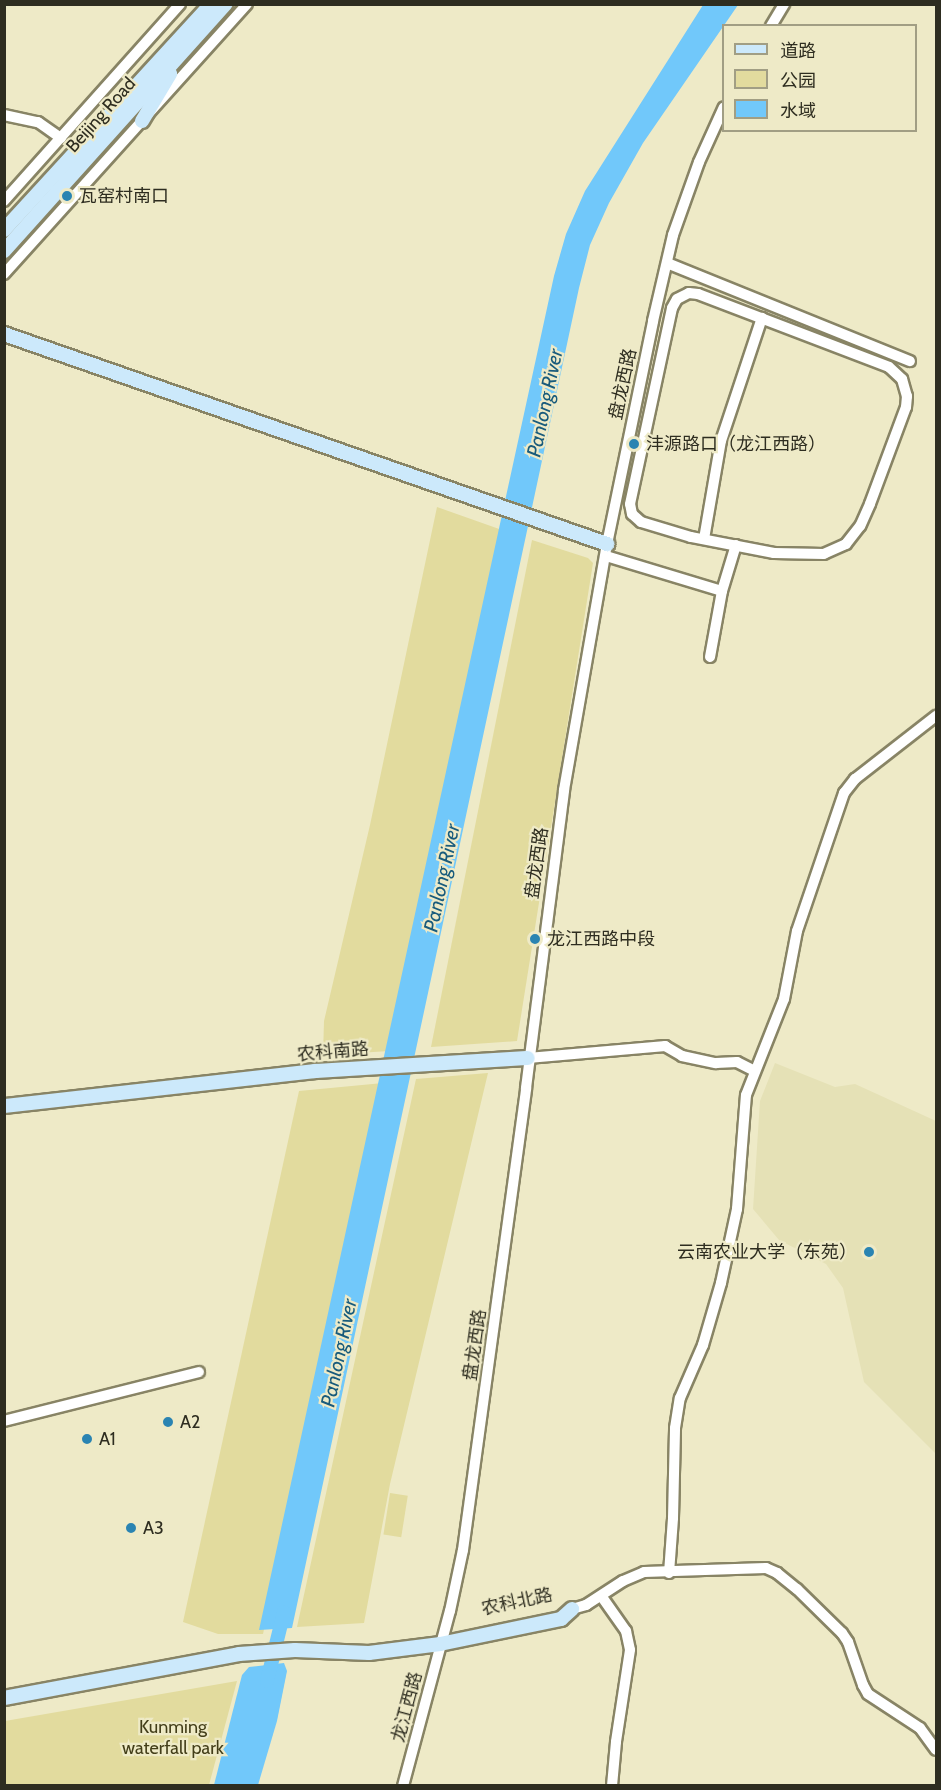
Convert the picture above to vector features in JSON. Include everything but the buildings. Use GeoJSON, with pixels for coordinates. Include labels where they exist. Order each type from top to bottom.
{"type":"FeatureCollection","features":[{"type":"Feature","properties":{"kind":"main road","name":"Beijing Road"},"geometry":{"type":"LineString","coordinates":[[4,230],[211,4]]}},
{"type":"Feature","properties":{"kind":"main road","name":"Beijing Road"},"geometry":{"type":"LineString","coordinates":[[4,251],[226,4]]}},
{"type":"Feature","properties":{"kind":"main road"},"geometry":{"type":"LineString","coordinates":[[142,121],[188,45]]}},
{"type":"Feature","properties":{"kind":"main road"},"geometry":{"type":"LineString","coordinates":[[4,334],[533,516],[606,550]]}},
{"type":"Feature","properties":{"kind":"main road","name":"农科南路"},"geometry":{"type":"LineString","coordinates":[[4,1106],[363,1067],[528,1058]]}},
{"type":"Feature","properties":{"kind":"main road","name":"农科北路"},"geometry":{"type":"LineString","coordinates":[[239,1650],[295,1646],[369,1653],[561,1619],[572,1609]]}},
{"type":"Feature","properties":{"kind":"main road"},"geometry":{"type":"LineString","coordinates":[[4,1691],[239,1650]]}},
{"type":"Feature","properties":{"kind":"main road"},"geometry":{"type":"LineString","coordinates":[[4,1698],[239,1650]]}},
{"type":"Feature","properties":{"kind":"street"},"geometry":{"type":"LineString","coordinates":[[4,201],[180,4]]}},
{"type":"Feature","properties":{"kind":"street"},"geometry":{"type":"LineString","coordinates":[[4,274],[247,4]]}},
{"type":"Feature","properties":{"kind":"street"},"geometry":{"type":"LineString","coordinates":[[772,24],[784,4]]}},
{"type":"Feature","properties":{"kind":"street","name":"盘龙西路"},"geometry":{"type":"LineString","coordinates":[[441,1640],[452,1601],[472,1491],[566,778],[606,550],[673,235],[699,162],[722,109]]}},
{"type":"Feature","properties":{"kind":"street"},"geometry":{"type":"LineString","coordinates":[[4,115],[38,122],[60,138]]}},
{"type":"Feature","properties":{"kind":"street"},"geometry":{"type":"LineString","coordinates":[[667,263],[910,361]]}},
{"type":"Feature","properties":{"kind":"street"},"geometry":{"type":"LineString","coordinates":[[694,293],[889,367],[905,387],[906,407],[870,504],[860,526],[846,544],[824,554],[810,556],[704,539],[641,522],[630,509],[672,308],[677,299],[694,293]]}},
{"type":"Feature","properties":{"kind":"street"},"geometry":{"type":"LineString","coordinates":[[704,539],[721,441],[762,318]]}},
{"type":"Feature","properties":{"kind":"street"},"geometry":{"type":"LineString","coordinates":[[710,657],[722,591],[736,545]]}},
{"type":"Feature","properties":{"kind":"street"},"geometry":{"type":"LineString","coordinates":[[606,550],[722,591]]}},
{"type":"Feature","properties":{"kind":"street"},"geometry":{"type":"LineString","coordinates":[[669,1573],[675,1428],[680,1398],[703,1345],[721,1283],[737,1209],[743,1111],[755,1071],[784,999],[797,932],[844,793],[855,779],[936,716]]}},
{"type":"Feature","properties":{"kind":"street","name":"农科南路"},"geometry":{"type":"LineString","coordinates":[[528,1058],[665,1046],[682,1056],[716,1063],[737,1062],[755,1071]]}},
{"type":"Feature","properties":{"kind":"street"},"geometry":{"type":"LineString","coordinates":[[4,1421],[199,1372]]}},
{"type":"Feature","properties":{"kind":"street"},"geometry":{"type":"LineString","coordinates":[[572,1609],[602,1597],[623,1581],[644,1572],[669,1573],[756,1567],[777,1573],[842,1633],[848,1642],[868,1694],[920,1728],[936,1750]]}},
{"type":"Feature","properties":{"kind":"street"},"geometry":{"type":"LineString","coordinates":[[602,1597],[626,1631],[630,1650],[612,1785]]}},
{"type":"Feature","properties":{"kind":"street","name":"龙江西路"},"geometry":{"type":"LineString","coordinates":[[403,1785],[441,1640]]}},
{"type":"Feature","properties":{"kind":"shaded area","name":"云南农业大学（东苑）"},"geometry":{"type":"Polygon","coordinates":[[[775,1063],[835,1087],[855,1084],[936,1121],[936,1454],[864,1382],[843,1288],[826,1264],[779,1240],[753,1209],[760,1101],[775,1063]]]}},
{"type":"Feature","properties":{"kind":"green space"},"geometry":{"type":"Polygon","coordinates":[[[437,507],[502,530],[390,1051],[323,1055],[324,1021],[370,825],[437,507]]]}},
{"type":"Feature","properties":{"kind":"green space"},"geometry":{"type":"Polygon","coordinates":[[[532,540],[588,558],[593,563],[517,1041],[431,1047],[532,540]]]}},
{"type":"Feature","properties":{"kind":"green space"},"geometry":{"type":"Polygon","coordinates":[[[488,1073],[390,1484],[364,1623],[297,1627],[416,1079],[488,1073]]]}},
{"type":"Feature","properties":{"kind":"green space"},"geometry":{"type":"Polygon","coordinates":[[[383,1083],[263,1634],[218,1634],[183,1622],[299,1091],[383,1083]]]}},
{"type":"Feature","properties":{"kind":"green space"},"geometry":{"type":"Polygon","coordinates":[[[390,1493],[408,1496],[401,1537],[383,1534],[390,1493]]]}},
{"type":"Feature","properties":{"kind":"green space","name":"Kunming waterfall park"},"geometry":{"type":"Polygon","coordinates":[[[237,1681],[209,1785],[5,1785],[5,1721],[237,1681]]]}},
{"type":"Feature","properties":{"kind":"water"},"geometry":{"type":"Polygon","coordinates":[[[703,5],[738,5],[725,24],[722,24],[722,28],[643,143],[609,203],[590,245],[292,1628],[259,1630],[554,276],[566,234],[585,191],[703,5]]]}},
{"type":"Feature","properties":{"kind":"water"},"geometry":{"type":"Polygon","coordinates":[[[284,1663],[287,1671],[277,1721],[258,1785],[214,1785],[242,1675],[249,1667],[284,1663]]]}},
{"type":"Feature","properties":{"kind":"waterway","name":"Panlong River"},"geometry":{"type":"LineString","coordinates":[[267,1681],[284,1612]]}},
{"type":"Feature","properties":{"kind":"place","name":"瓦窑村南口"},"geometry":{"type":"Point","coordinates":[67,196]}},
{"type":"Feature","properties":{"kind":"place","name":"沣源路口（龙江西路）"},"geometry":{"type":"Point","coordinates":[634,444]}},
{"type":"Feature","properties":{"kind":"place","name":"龙江西路中段"},"geometry":{"type":"Point","coordinates":[535,939]}},
{"type":"Feature","properties":{"kind":"place","name":"云南农业大学（东苑）"},"geometry":{"type":"Point","coordinates":[869,1252]}},
{"type":"Feature","properties":{"kind":"place","name":"A2"},"geometry":{"type":"Point","coordinates":[168,1422]}},
{"type":"Feature","properties":{"kind":"place","name":"A1"},"geometry":{"type":"Point","coordinates":[87,1439]}},
{"type":"Feature","properties":{"kind":"place","name":"A3"},"geometry":{"type":"Point","coordinates":[131,1528]}}]}
